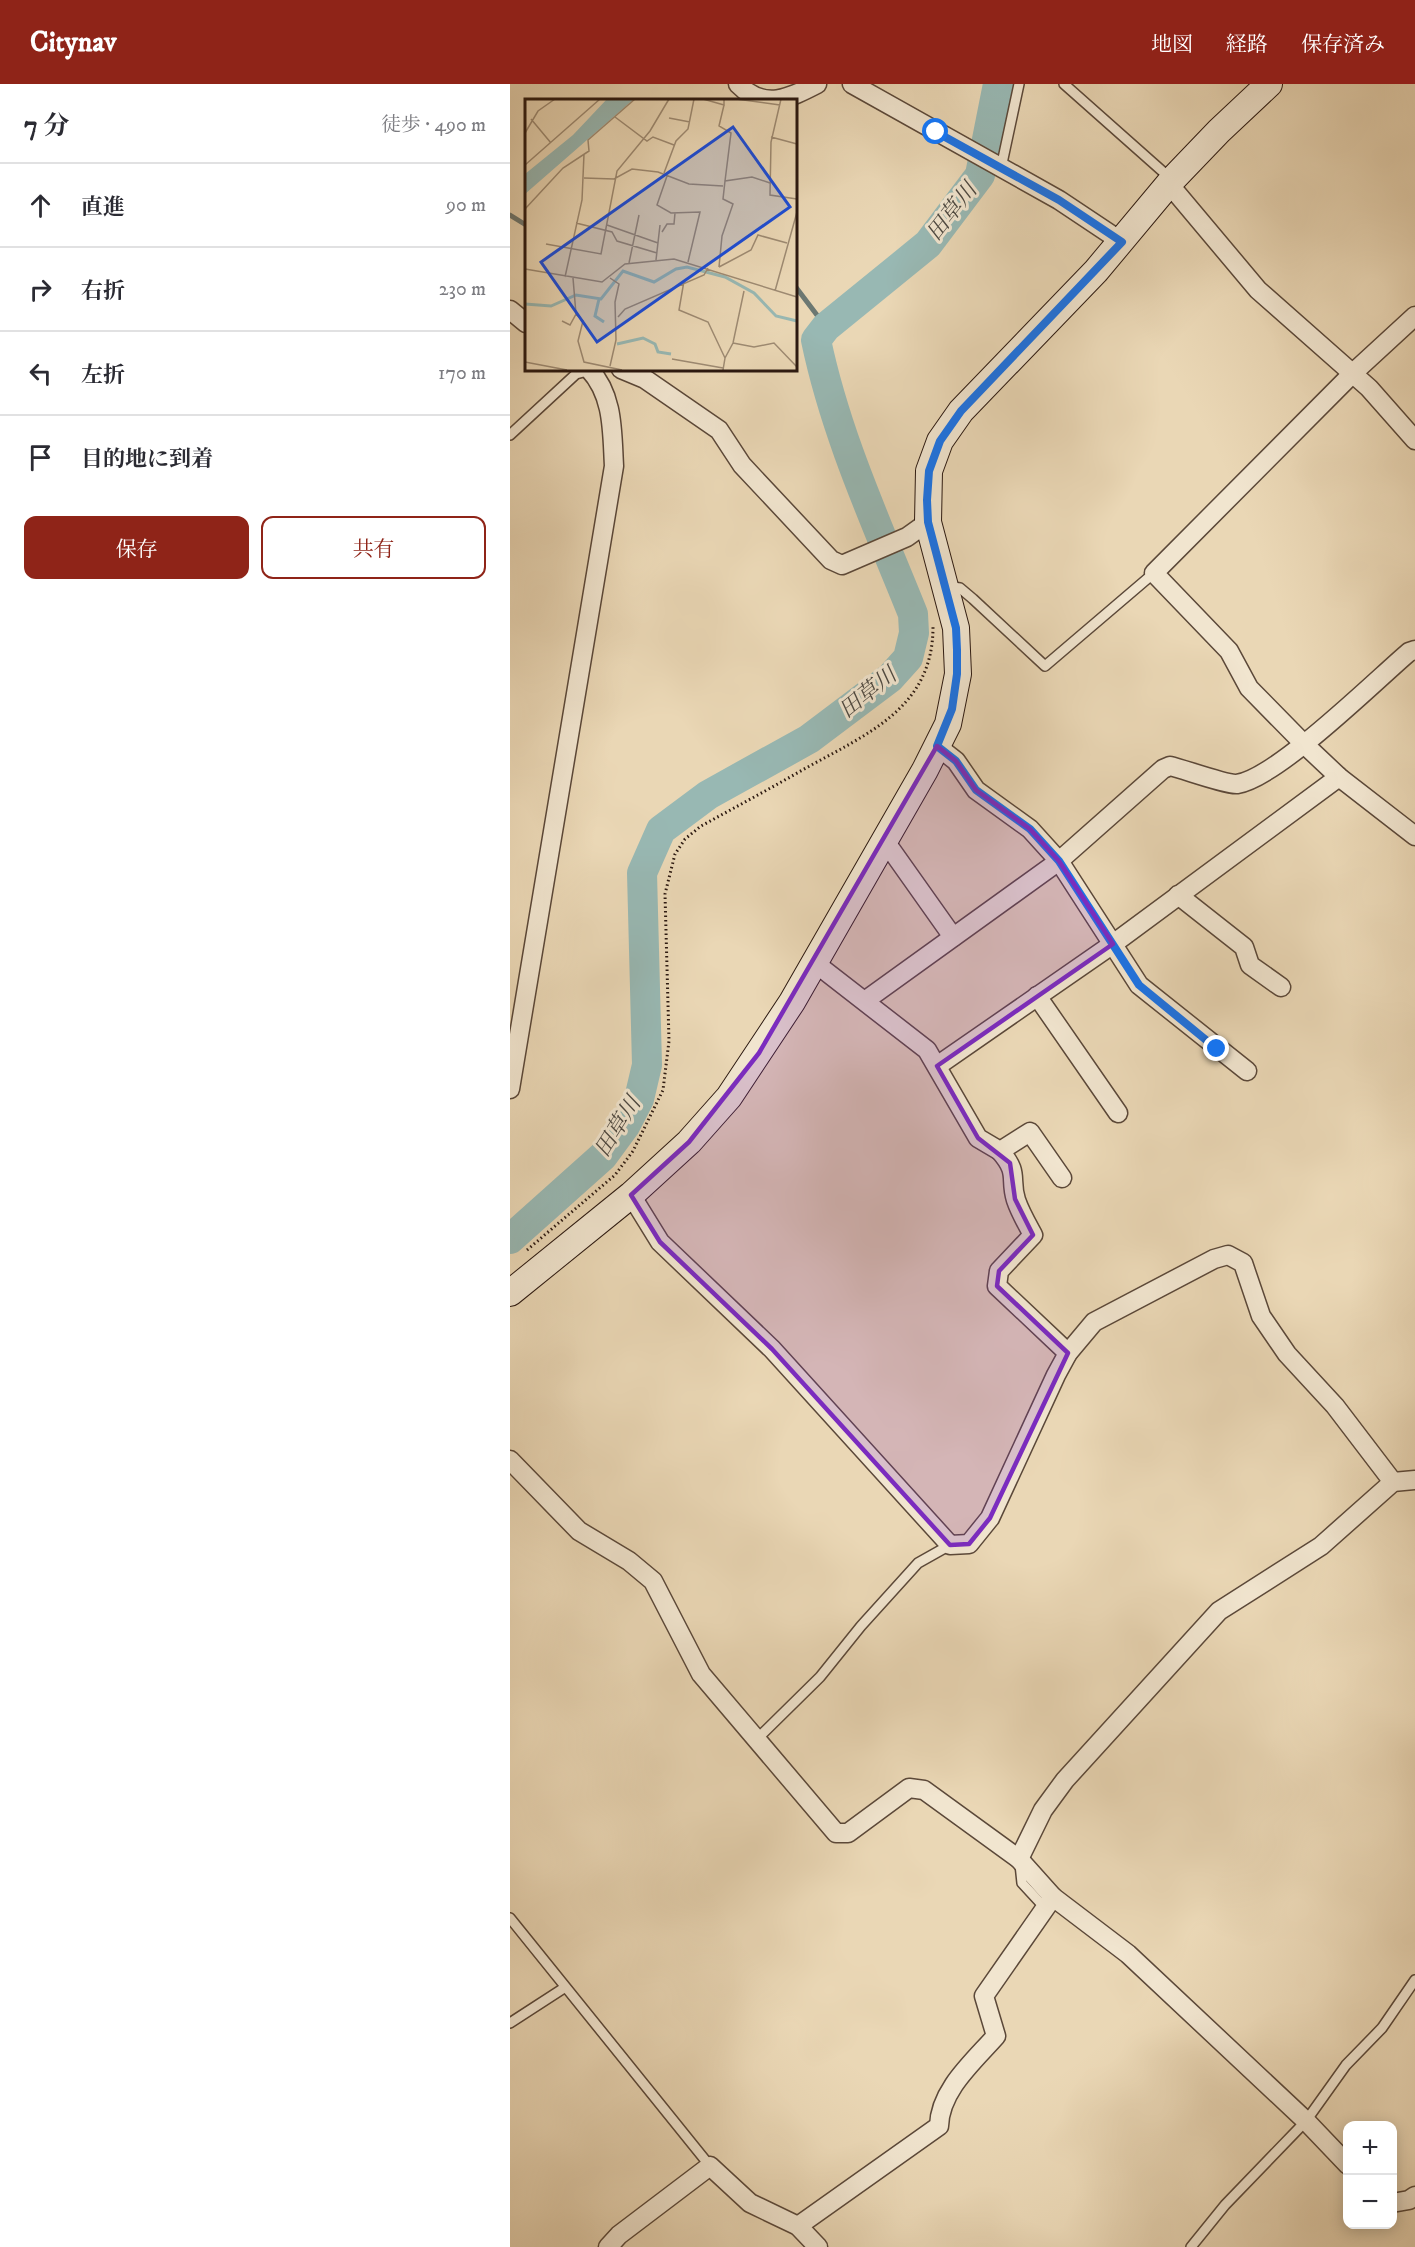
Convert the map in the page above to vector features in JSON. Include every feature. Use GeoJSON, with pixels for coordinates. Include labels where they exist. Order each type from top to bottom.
{"type":"FeatureCollection","features":[{"type":"Feature","properties":{"kind":"street"},"geometry":{"type":"LineString","coordinates":[[738,84],[764,99]]}},
{"type":"Feature","properties":{"kind":"street"},"geometry":{"type":"LineString","coordinates":[[787,99],[817,84]]}},
{"type":"Feature","properties":{"kind":"street"},"geometry":{"type":"LineString","coordinates":[[852,84],[1075,210],[1122,242]]}},
{"type":"Feature","properties":{"kind":"street"},"geometry":{"type":"LineString","coordinates":[[510,1293],[632,1195],[688,1143],[729,1097],[815,963],[937,746],[952,709],[957,674],[956,628],[944,586],[917,530],[929,471],[945,434],[961,411],[1122,242],[1171,182],[1219,130],[1269,84]]}},
{"type":"Feature","properties":{"kind":"street"},"geometry":{"type":"LineString","coordinates":[[1171,182],[1258,290],[1353,373],[1415,440]]}},
{"type":"Feature","properties":{"kind":"street"},"geometry":{"type":"LineString","coordinates":[[510,310],[525,322]]}},
{"type":"Feature","properties":{"kind":"street"},"geometry":{"type":"LineString","coordinates":[[1415,316],[1353,373],[1154,573],[1229,651],[1249,688],[1304,744],[1339,777],[1415,836]]}},
{"type":"Feature","properties":{"kind":"street"},"geometry":{"type":"LineString","coordinates":[[510,1089],[512,1065],[614,466],[610,410],[594,370]]}},
{"type":"Feature","properties":{"kind":"street"},"geometry":{"type":"LineString","coordinates":[[623,370],[645,379],[719,430],[742,465],[831,560],[842,565],[917,530]]}},
{"type":"Feature","properties":{"kind":"street"},"geometry":{"type":"LineString","coordinates":[[866,1000],[1059,861],[1163,769],[1170,766],[1236,784],[1262,773],[1304,744],[1408,652],[1415,650]]}},
{"type":"Feature","properties":{"kind":"street"},"geometry":{"type":"LineString","coordinates":[[937,746],[956,761],[976,790],[1030,829],[1059,861],[1139,985],[1247,1071]]}},
{"type":"Feature","properties":{"kind":"street"},"geometry":{"type":"LineString","coordinates":[[937,1066],[1113,944],[1339,777]]}},
{"type":"Feature","properties":{"kind":"street"},"geometry":{"type":"LineString","coordinates":[[885,841],[953,937]]}},
{"type":"Feature","properties":{"kind":"street"},"geometry":{"type":"LineString","coordinates":[[1178,895],[1244,948],[1250,965],[1281,987]]}},
{"type":"Feature","properties":{"kind":"street"},"geometry":{"type":"LineString","coordinates":[[815,963],[866,1000],[927,1050],[978,1138],[1000,1152],[1010,1163],[1016,1182],[1015,1199],[1033,1235],[999,1271],[997,1286],[1068,1353]]}},
{"type":"Feature","properties":{"kind":"street"},"geometry":{"type":"LineString","coordinates":[[1037,996],[1118,1113]]}},
{"type":"Feature","properties":{"kind":"street"},"geometry":{"type":"LineString","coordinates":[[1000,1152],[1030,1132],[1062,1178]]}},
{"type":"Feature","properties":{"kind":"street"},"geometry":{"type":"LineString","coordinates":[[632,1195],[660,1242],[772,1349],[950,1545],[969,1544],[990,1518],[1068,1353],[1094,1322],[1214,1259],[1228,1255],[1243,1263],[1261,1316],[1287,1354],[1335,1406],[1393,1482]]}},
{"type":"Feature","properties":{"kind":"street"},"geometry":{"type":"LineString","coordinates":[[510,1460],[579,1531],[629,1561],[652,1581],[701,1674],[755,1741],[836,1833],[848,1833],[909,1788],[924,1790],[1019,1859],[1050,1903],[1128,1954],[1306,2121],[1343,2161]]}},
{"type":"Feature","properties":{"kind":"street"},"geometry":{"type":"LineString","coordinates":[[1019,1859],[1043,1810],[1065,1780],[1219,1611],[1321,1546],[1393,1482],[1415,1480]]}},
{"type":"Feature","properties":{"kind":"street"},"geometry":{"type":"LineString","coordinates":[[798,2226],[939,2126],[939,2110],[961,2076],[996,2036],[984,1996],[1050,1903]]}},
{"type":"Feature","properties":{"kind":"street"},"geometry":{"type":"LineString","coordinates":[[608,2247],[618,2235],[710,2166],[750,2203],[798,2226],[818,2247]]}},
{"type":"Feature","properties":{"kind":"street"},"geometry":{"type":"LineString","coordinates":[[1397,2202],[1409,2200],[1415,2196]]}},
{"type":"Feature","properties":{"kind":"lane"},"geometry":{"type":"LineString","coordinates":[[998,166],[1019,84]]}},
{"type":"Feature","properties":{"kind":"lane"},"geometry":{"type":"LineString","coordinates":[[1064,84],[1171,182]]}},
{"type":"Feature","properties":{"kind":"lane"},"geometry":{"type":"LineString","coordinates":[[510,435],[576,374],[590,370]]}},
{"type":"Feature","properties":{"kind":"lane"},"geometry":{"type":"LineString","coordinates":[[944,586],[960,588],[1045,666],[1154,573]]}},
{"type":"Feature","properties":{"kind":"lane"},"geometry":{"type":"LineString","coordinates":[[755,1741],[820,1677],[861,1626],[918,1563],[950,1545]]}},
{"type":"Feature","properties":{"kind":"lane"},"geometry":{"type":"LineString","coordinates":[[510,1918],[564,1988],[654,2093],[710,2166]]}},
{"type":"Feature","properties":{"kind":"lane"},"geometry":{"type":"LineString","coordinates":[[1191,2247],[1225,2205],[1306,2121],[1346,2065],[1382,2028],[1415,1980]]}},
{"type":"Feature","properties":{"kind":"lane"},"geometry":{"type":"LineString","coordinates":[[510,2024],[564,1988]]}},
{"type":"Feature","properties":{"kind":"path"},"geometry":{"type":"LineString","coordinates":[[525,1252],[615,1175],[633,1151],[663,1089],[669,1041],[665,894],[675,854],[685,839],[701,826],[884,725],[911,696],[926,669],[932,652],[933,623]]}},
{"type":"Feature","properties":{"kind":"highlighted area"},"geometry":{"type":"Polygon","coordinates":[[[937,746],[956,761],[976,790],[1030,829],[1059,861],[1113,944],[937,1066],[978,1138],[1010,1163],[1015,1199],[1033,1235],[999,1271],[997,1286],[1068,1353],[990,1518],[969,1544],[950,1545],[772,1349],[660,1242],[631,1195],[689,1142],[759,1053],[937,746]]]}},
{"type":"Feature","properties":{"kind":"waterway","name":"田草川"},"geometry":{"type":"LineString","coordinates":[[510,1239],[603,1156],[625,1126],[639,1099],[647,1065],[642,873],[661,830],[708,795],[809,739],[890,678],[908,658],[914,633],[913,614],[846,445],[824,376],[816,340],[826,327],[928,244],[980,175],[998,84]]}},
{"type":"Feature","properties":{"kind":"waterway"},"geometry":{"type":"LineString","coordinates":[[510,215],[525,224]]}},
{"type":"Feature","properties":{"kind":"waterway"},"geometry":{"type":"LineString","coordinates":[[796,287],[826,327]]}},
{"type":"Feature","properties":{"kind":"route"},"geometry":{"type":"LineString","coordinates":[[936,132],[1059,200],[1100,225],[1122,242],[961,411],[940,441],[929,471],[928,522],[934,552],[956,628],[957,674],[956,692],[948,724],[937,746],[956,761],[976,790],[1030,829],[1059,861],[1139,985],[1217,1049]]}}]}
